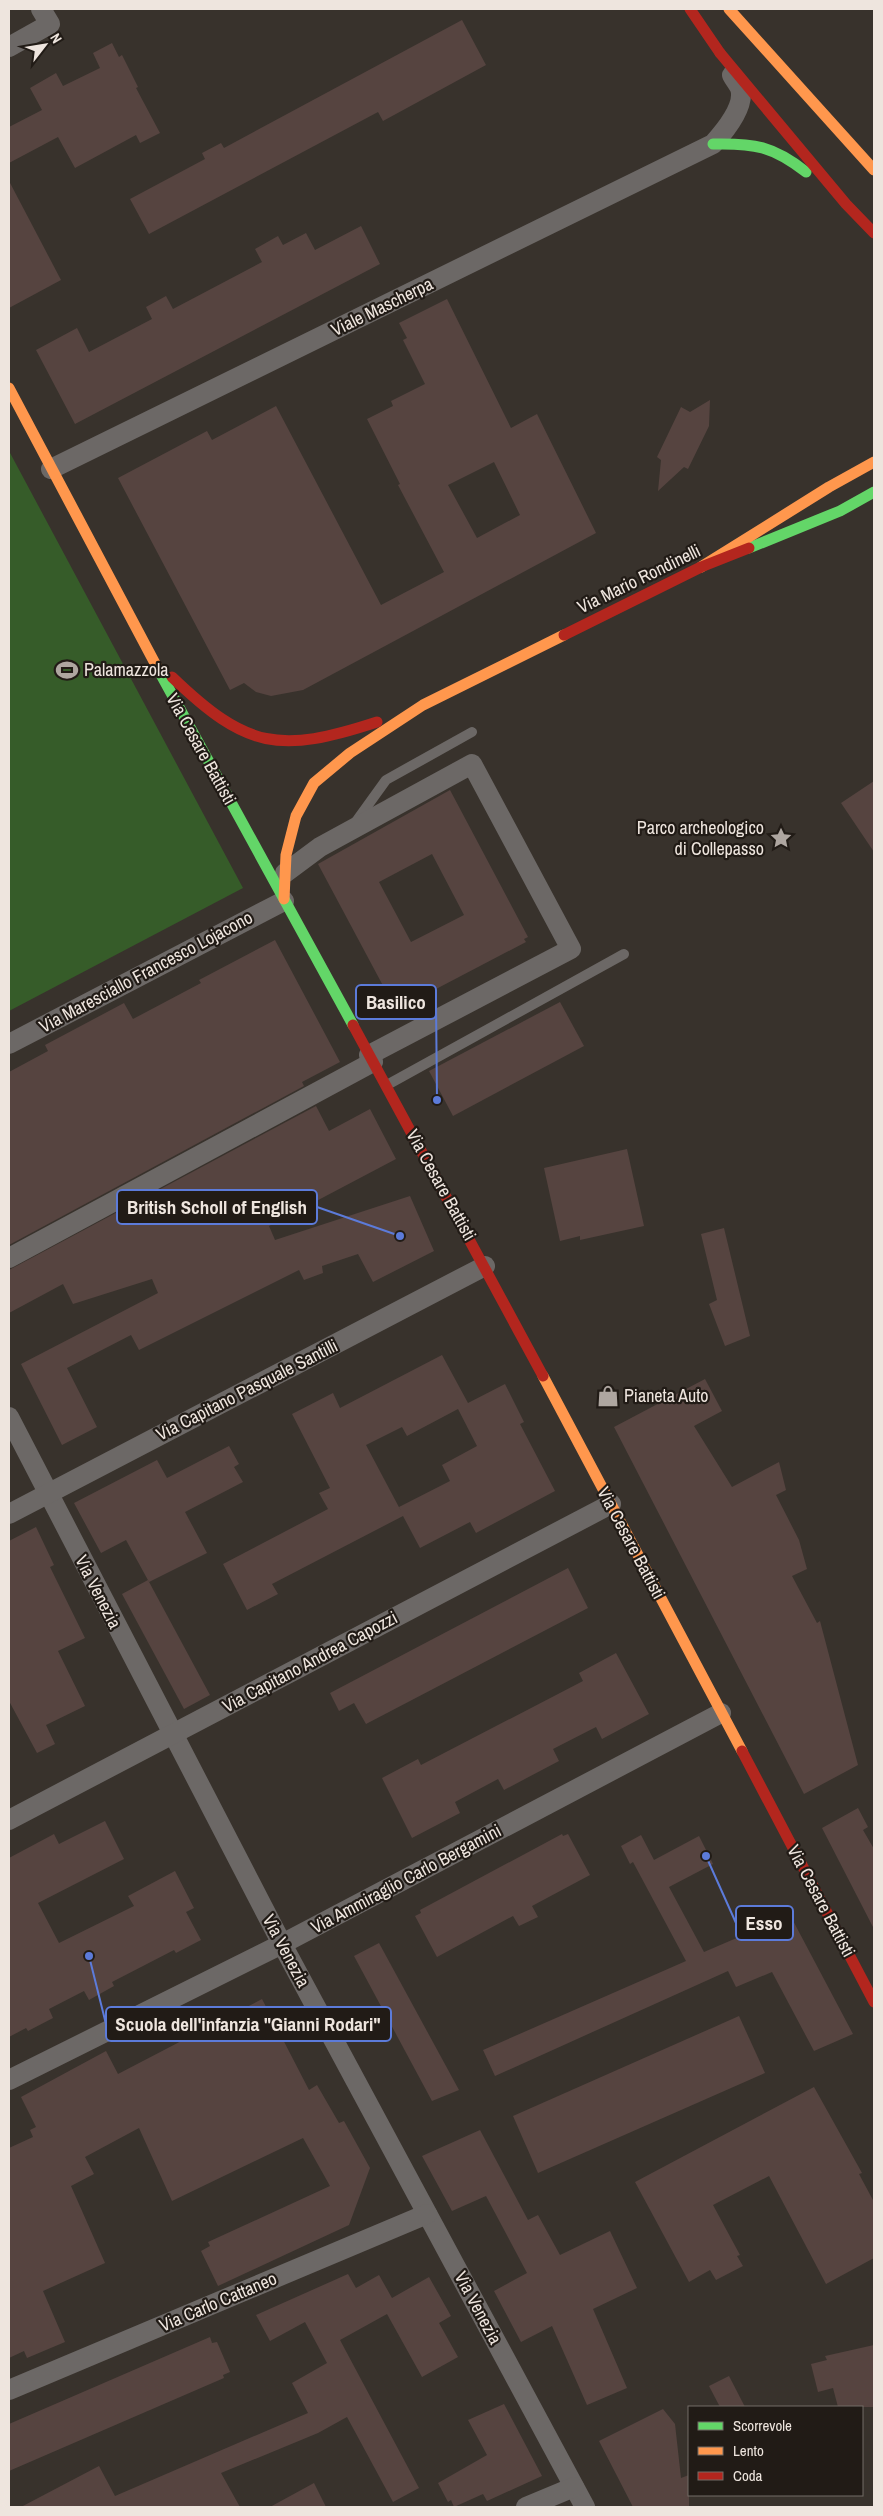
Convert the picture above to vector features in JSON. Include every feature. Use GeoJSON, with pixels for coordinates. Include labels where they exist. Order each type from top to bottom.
{"type":"FeatureCollection","features":[{"type":"Feature","properties":{"kind":"main road"},"geometry":{"type":"LineString","coordinates":[[690,9],[720,53],[846,204],[874,233]]}},
{"type":"Feature","properties":{"kind":"main road"},"geometry":{"type":"LineString","coordinates":[[729,9],[874,170]]}},
{"type":"Feature","properties":{"kind":"main road"},"geometry":{"type":"LineString","coordinates":[[714,144],[752,143],[776,151],[846,204]]}},
{"type":"Feature","properties":{"kind":"main road","name":"Via Cesare Battisti"},"geometry":{"type":"LineString","coordinates":[[9,388],[149,652],[485,1266],[874,2002]]}},
{"type":"Feature","properties":{"kind":"main road"},"geometry":{"type":"LineString","coordinates":[[701,567],[829,487],[874,462]]}},
{"type":"Feature","properties":{"kind":"main road","name":"Via Mario Rondinelli"},"geometry":{"type":"LineString","coordinates":[[149,652],[196,701],[227,725],[262,740],[296,743],[341,735],[423,705],[701,567],[840,511],[874,492]]}},
{"type":"Feature","properties":{"kind":"main road","name":"Via Mario Rondinelli"},"geometry":{"type":"LineString","coordinates":[[284,901],[286,855],[296,816],[314,783],[350,753],[423,705]]}},
{"type":"Feature","properties":{"kind":"street"},"geometry":{"type":"LineString","coordinates":[[9,47],[50,24],[41,9]]}},
{"type":"Feature","properties":{"kind":"street"},"geometry":{"type":"LineString","coordinates":[[714,144],[731,122],[741,90],[720,53]]}},
{"type":"Feature","properties":{"kind":"street","name":"Viale Mascherpa"},"geometry":{"type":"LineString","coordinates":[[51,469],[714,144]]}},
{"type":"Feature","properties":{"kind":"street"},"geometry":{"type":"LineString","coordinates":[[9,1258],[571,949],[472,764],[320,847],[285,873]]}},
{"type":"Feature","properties":{"kind":"street","name":"Via Maresciallo Francesco Lojacono"},"geometry":{"type":"LineString","coordinates":[[9,1044],[284,901]]}},
{"type":"Feature","properties":{"kind":"street","name":"Via Capitano Pasquale Santilli"},"geometry":{"type":"LineString","coordinates":[[9,1514],[485,1266]]}},
{"type":"Feature","properties":{"kind":"street","name":"Via Venezia"},"geometry":{"type":"LineString","coordinates":[[9,1417],[282,1944],[585,2507]]}},
{"type":"Feature","properties":{"kind":"street","name":"Via Capitano Andrea Capozzi"},"geometry":{"type":"LineString","coordinates":[[9,1820],[611,1504]]}},
{"type":"Feature","properties":{"kind":"street","name":"Via Ammiraglio Carlo Bergamini"},"geometry":{"type":"LineString","coordinates":[[9,2080],[282,1944],[721,1712]]}},
{"type":"Feature","properties":{"kind":"street","name":"Via Carlo Cattaneo"},"geometry":{"type":"LineString","coordinates":[[9,2390],[428,2214]]}},
{"type":"Feature","properties":{"kind":"street"},"geometry":{"type":"LineString","coordinates":[[526,2507],[574,2486]]}},
{"type":"Feature","properties":{"kind":"lane"},"geometry":{"type":"LineString","coordinates":[[349,832],[386,780],[472,732]]}},
{"type":"Feature","properties":{"kind":"lane"},"geometry":{"type":"LineString","coordinates":[[386,1086],[624,954]]}},
{"type":"Feature","properties":{"kind":"green space","name":"Palamazzola"},"geometry":{"type":"Polygon","coordinates":[[[9,451],[243,888],[9,1011],[9,451]]]}},
{"type":"Feature","properties":{"kind":"building"},"geometry":{"type":"Polygon","coordinates":[[[462,20],[486,65],[383,121],[378,112],[149,234],[130,199],[205,159],[202,153],[221,143],[224,148],[462,20]]]}},
{"type":"Feature","properties":{"kind":"building"},"geometry":{"type":"Polygon","coordinates":[[[112,43],[119,57],[122,55],[138,87],[136,88],[160,133],[140,143],[136,135],[75,168],[58,137],[9,163],[9,127],[42,110],[30,88],[56,73],[63,86],[100,68],[93,53],[112,43]]]}},
{"type":"Feature","properties":{"kind":"building"},"geometry":{"type":"Polygon","coordinates":[[[9,181],[61,280],[9,308],[9,181]]]}},
{"type":"Feature","properties":{"kind":"building"},"geometry":{"type":"Polygon","coordinates":[[[361,226],[380,264],[75,424],[36,350],[77,328],[89,352],[152,319],[146,307],[166,296],[173,309],[262,262],[255,249],[278,236],[283,245],[306,233],[315,250],[361,226]]]}},
{"type":"Feature","properties":{"kind":"building"},"geometry":{"type":"Polygon","coordinates":[[[447,299],[511,428],[537,414],[596,533],[303,690],[271,696],[256,692],[244,683],[230,690],[118,478],[207,431],[212,440],[276,406],[381,605],[444,572],[398,485],[400,484],[367,419],[393,406],[391,401],[425,384],[403,340],[407,338],[399,323],[447,299]],[[494,462],[448,485],[477,538],[520,515],[494,462]]]}},
{"type":"Feature","properties":{"kind":"building"},"geometry":{"type":"Polygon","coordinates":[[[710,400],[709,426],[688,469],[684,467],[658,491],[661,460],[657,457],[681,407],[690,412],[710,400]]]}},
{"type":"Feature","properties":{"kind":"building"},"geometry":{"type":"Polygon","coordinates":[[[874,781],[874,852],[841,803],[874,781]]]}},
{"type":"Feature","properties":{"kind":"building"},"geometry":{"type":"Polygon","coordinates":[[[450,790],[528,937],[524,939],[526,942],[396,1010],[318,864],[450,790]],[[432,854],[379,882],[411,942],[464,915],[432,854]]]}},
{"type":"Feature","properties":{"kind":"building"},"geometry":{"type":"Polygon","coordinates":[[[275,940],[340,1062],[302,1082],[304,1086],[9,1245],[9,1072],[48,1051],[45,1045],[124,1003],[133,1019],[201,983],[199,980],[275,940]]]}},
{"type":"Feature","properties":{"kind":"building"},"geometry":{"type":"Polygon","coordinates":[[[560,1002],[584,1046],[453,1116],[429,1071],[560,1002]]]}},
{"type":"Feature","properties":{"kind":"building"},"geometry":{"type":"Polygon","coordinates":[[[316,1106],[329,1131],[370,1109],[396,1159],[269,1226],[275,1240],[410,1196],[434,1251],[373,1282],[358,1254],[322,1266],[323,1273],[304,1280],[299,1270],[139,1350],[131,1335],[67,1368],[97,1427],[62,1445],[21,1364],[158,1293],[152,1279],[73,1304],[63,1284],[9,1313],[9,1270],[316,1106]]]}},
{"type":"Feature","properties":{"kind":"building"},"geometry":{"type":"Polygon","coordinates":[[[627,1149],[644,1226],[580,1240],[580,1236],[560,1241],[544,1168],[627,1149]]]}},
{"type":"Feature","properties":{"kind":"building"},"geometry":{"type":"Polygon","coordinates":[[[724,1228],[750,1336],[725,1346],[709,1304],[717,1300],[701,1234],[724,1228]]]}},
{"type":"Feature","properties":{"kind":"building"},"geometry":{"type":"Polygon","coordinates":[[[442,1355],[468,1403],[505,1384],[524,1422],[520,1424],[555,1491],[476,1533],[470,1522],[420,1548],[403,1516],[272,1584],[278,1594],[247,1610],[223,1564],[328,1509],[319,1493],[330,1488],[292,1414],[333,1393],[340,1408],[442,1355]],[[458,1409],[407,1436],[402,1427],[366,1445],[401,1511],[399,1507],[450,1481],[442,1465],[477,1446],[458,1409]]]}},
{"type":"Feature","properties":{"kind":"building"},"geometry":{"type":"Polygon","coordinates":[[[705,1379],[722,1411],[694,1426],[732,1487],[779,1462],[786,1490],[776,1495],[799,1540],[807,1569],[792,1576],[817,1623],[820,1621],[858,1765],[804,1794],[614,1427],[705,1379]]]}},
{"type":"Feature","properties":{"kind":"building"},"geometry":{"type":"Polygon","coordinates":[[[229,1446],[239,1464],[234,1467],[243,1482],[185,1512],[207,1553],[149,1582],[126,1540],[101,1553],[74,1503],[157,1460],[167,1478],[229,1446]]]}},
{"type":"Feature","properties":{"kind":"building"},"geometry":{"type":"Polygon","coordinates":[[[36,1527],[54,1565],[50,1567],[85,1638],[58,1651],[85,1706],[46,1725],[55,1744],[37,1753],[9,1701],[9,1541],[36,1527]]]}},
{"type":"Feature","properties":{"kind":"building"},"geometry":{"type":"Polygon","coordinates":[[[568,1568],[588,1608],[366,1724],[354,1703],[339,1711],[330,1693],[568,1568]]]}},
{"type":"Feature","properties":{"kind":"building"},"geometry":{"type":"Polygon","coordinates":[[[148,1580],[210,1695],[184,1709],[122,1594],[148,1580]]]}},
{"type":"Feature","properties":{"kind":"building"},"geometry":{"type":"Polygon","coordinates":[[[616,1653],[649,1714],[602,1739],[596,1727],[553,1749],[559,1761],[504,1790],[498,1779],[455,1802],[460,1813],[412,1838],[382,1778],[418,1759],[421,1765],[583,1681],[579,1673],[616,1653]]]}},
{"type":"Feature","properties":{"kind":"building"},"geometry":{"type":"Polygon","coordinates":[[[858,1808],[868,1827],[863,1830],[874,1849],[874,1929],[822,1828],[858,1808]]]}},
{"type":"Feature","properties":{"kind":"building"},"geometry":{"type":"Polygon","coordinates":[[[105,1821],[124,1859],[38,1903],[59,1943],[134,1906],[128,1896],[175,1871],[194,1908],[186,1912],[201,1940],[176,1953],[174,1950],[112,1982],[114,1986],[89,2000],[84,1991],[49,2009],[53,2018],[28,2031],[26,2028],[9,2037],[9,1858],[54,1834],[59,1844],[105,1821]]]}},
{"type":"Feature","properties":{"kind":"building"},"geometry":{"type":"Polygon","coordinates":[[[562,1834],[563,1836],[568,1834],[590,1875],[532,1906],[538,1917],[519,1926],[513,1916],[437,1957],[415,1916],[421,1913],[420,1910],[562,1834]]]}},
{"type":"Feature","properties":{"kind":"building"},"geometry":{"type":"Polygon","coordinates":[[[641,1835],[654,1860],[699,1836],[713,1864],[669,1887],[704,1952],[790,1915],[853,2034],[814,2051],[772,1972],[736,1987],[728,1971],[495,2076],[483,2050],[686,1961],[633,1862],[630,1864],[621,1846],[641,1835]]]}},
{"type":"Feature","properties":{"kind":"building"},"geometry":{"type":"Polygon","coordinates":[[[379,1943],[459,2090],[432,2101],[354,1956],[379,1943]]]}},
{"type":"Feature","properties":{"kind":"building"},"geometry":{"type":"Polygon","coordinates":[[[262,1999],[309,2090],[317,2085],[339,2123],[344,2121],[370,2168],[349,2225],[218,2286],[201,2251],[210,2246],[208,2242],[330,2186],[303,2138],[172,2201],[139,2128],[85,2157],[94,2174],[71,2186],[105,2263],[43,2291],[65,2342],[27,2358],[24,2351],[9,2358],[9,2148],[33,2137],[30,2130],[36,2127],[21,2097],[106,2051],[118,2074],[262,1999]]]}},
{"type":"Feature","properties":{"kind":"building"},"geometry":{"type":"Polygon","coordinates":[[[739,2016],[765,2073],[538,2173],[513,2116],[739,2016]]]}},
{"type":"Feature","properties":{"kind":"building"},"geometry":{"type":"Polygon","coordinates":[[[814,2087],[862,2173],[859,2174],[874,2202],[874,2258],[826,2284],[769,2176],[713,2205],[740,2255],[737,2256],[743,2266],[716,2280],[710,2270],[689,2282],[635,2182],[814,2087]]]}},
{"type":"Feature","properties":{"kind":"building"},"geometry":{"type":"Polygon","coordinates":[[[480,2130],[528,2220],[538,2215],[560,2255],[610,2231],[637,2288],[593,2309],[627,2388],[587,2405],[552,2326],[521,2342],[494,2291],[527,2273],[486,2196],[452,2211],[422,2156],[480,2130]]]}},
{"type":"Feature","properties":{"kind":"building"},"geometry":{"type":"Polygon","coordinates":[[[348,2274],[356,2288],[379,2275],[392,2298],[429,2277],[451,2316],[439,2323],[458,2357],[422,2377],[387,2314],[340,2340],[419,2488],[393,2502],[347,2417],[318,2433],[221,2473],[240,2507],[21,2507],[99,2466],[115,2496],[308,2413],[292,2383],[327,2363],[305,2322],[270,2341],[256,2315],[348,2274]]]}},
{"type":"Feature","properties":{"kind":"building"},"geometry":{"type":"Polygon","coordinates":[[[210,2337],[212,2343],[217,2342],[230,2372],[223,2375],[224,2378],[9,2471],[9,2424],[210,2337]]]}},
{"type":"Feature","properties":{"kind":"building"},"geometry":{"type":"Polygon","coordinates":[[[874,2345],[874,2407],[838,2406],[833,2388],[818,2392],[811,2364],[827,2360],[825,2356],[874,2345]]]}},
{"type":"Feature","properties":{"kind":"building"},"geometry":{"type":"Polygon","coordinates":[[[729,2376],[744,2406],[719,2406],[709,2386],[729,2376]]]}},
{"type":"Feature","properties":{"kind":"building"},"geometry":{"type":"Polygon","coordinates":[[[504,2404],[542,2476],[487,2501],[483,2494],[454,2507],[451,2500],[448,2502],[438,2483],[487,2455],[468,2420],[504,2404]]]}},
{"type":"Feature","properties":{"kind":"building"},"geometry":{"type":"Polygon","coordinates":[[[663,2409],[675,2424],[681,2478],[688,2475],[689,2507],[633,2507],[599,2441],[663,2409]]]}},
{"type":"Feature","properties":{"kind":"building"},"geometry":{"type":"Polygon","coordinates":[[[314,2483],[326,2507],[270,2507],[314,2483]]]}},
{"type":"Feature","properties":{"kind":"traffic: fast"},"geometry":{"type":"LineString","coordinates":[[713,144],[740,144],[773,151],[806,172]]}},
{"type":"Feature","properties":{"kind":"traffic: fast"},"geometry":{"type":"LineString","coordinates":[[749,548],[840,511],[874,492]]}},
{"type":"Feature","properties":{"kind":"traffic: fast"},"geometry":{"type":"LineString","coordinates":[[158,669],[353,1025]]}},
{"type":"Feature","properties":{"kind":"traffic: slow"},"geometry":{"type":"LineString","coordinates":[[729,9],[874,170]]}},
{"type":"Feature","properties":{"kind":"traffic: slow"},"geometry":{"type":"LineString","coordinates":[[9,388],[158,669]]}},
{"type":"Feature","properties":{"kind":"traffic: slow"},"geometry":{"type":"LineString","coordinates":[[701,567],[829,487],[874,462]]}},
{"type":"Feature","properties":{"kind":"traffic: slow"},"geometry":{"type":"LineString","coordinates":[[284,899],[286,855],[296,816],[314,783],[350,753],[423,705],[564,635]]}},
{"type":"Feature","properties":{"kind":"traffic: slow"},"geometry":{"type":"LineString","coordinates":[[543,1376],[742,1751]]}},
{"type":"Feature","properties":{"kind":"traffic: jam"},"geometry":{"type":"LineString","coordinates":[[690,9],[720,53]]}},
{"type":"Feature","properties":{"kind":"traffic: jam"},"geometry":{"type":"LineString","coordinates":[[720,53],[846,204],[874,233]]}},
{"type":"Feature","properties":{"kind":"traffic: jam"},"geometry":{"type":"LineString","coordinates":[[564,635],[701,567],[749,548]]}},
{"type":"Feature","properties":{"kind":"traffic: jam"},"geometry":{"type":"LineString","coordinates":[[172,677],[198,701],[222,719],[244,731],[266,739],[289,741],[314,739],[377,722]]}},
{"type":"Feature","properties":{"kind":"traffic: jam"},"geometry":{"type":"LineString","coordinates":[[353,1025],[543,1376]]}},
{"type":"Feature","properties":{"kind":"traffic: jam"},"geometry":{"type":"LineString","coordinates":[[742,1751],[874,2002]]}},
{"type":"Feature","properties":{"kind":"place","name":"Palamazzola"},"geometry":{"type":"Point","coordinates":[67,670]}},
{"type":"Feature","properties":{"kind":"place","name":"Parco archeologico di Collepasso"},"geometry":{"type":"Point","coordinates":[781,838]}},
{"type":"Feature","properties":{"kind":"place","name":"Basilico"},"geometry":{"type":"Point","coordinates":[437,1100]}},
{"type":"Feature","properties":{"kind":"place","name":"British Scholl of English"},"geometry":{"type":"Point","coordinates":[400,1236]}},
{"type":"Feature","properties":{"kind":"place","name":"Pianeta Auto"},"geometry":{"type":"Point","coordinates":[608,1396]}},
{"type":"Feature","properties":{"kind":"place","name":"Esso"},"geometry":{"type":"Point","coordinates":[706,1856]}},
{"type":"Feature","properties":{"kind":"place","name":"Scuola dell'infanzia \"Gianni Rodari\""},"geometry":{"type":"Point","coordinates":[89,1956]}}]}
